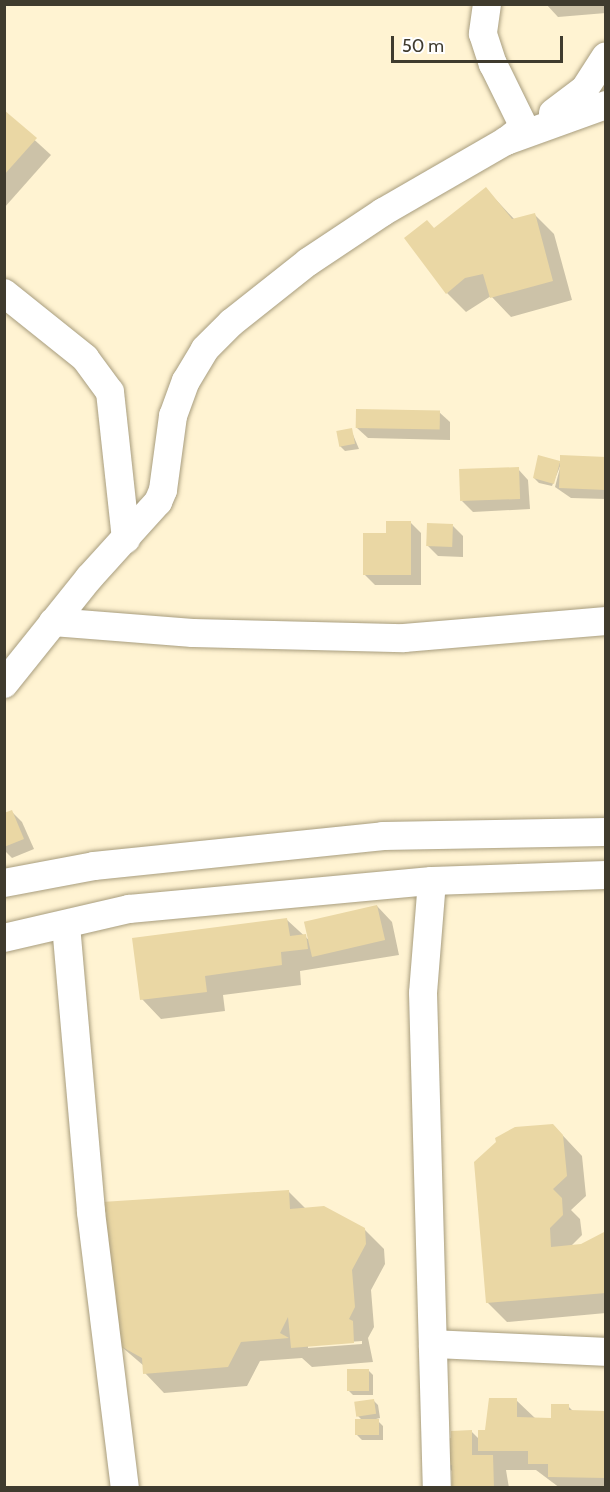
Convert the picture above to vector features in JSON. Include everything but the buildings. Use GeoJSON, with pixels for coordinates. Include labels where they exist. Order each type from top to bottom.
{"type":"FeatureCollection","features":[{"type":"Feature","properties":{"kind":"street"},"geometry":{"type":"LineString","coordinates":[[486,4],[483,34],[515,134]]}},
{"type":"Feature","properties":{"kind":"street"},"geometry":{"type":"LineString","coordinates":[[4,684],[53,622],[126,539],[160,496],[173,416],[186,381],[205,349],[231,322],[345,236],[559,110],[584,90],[606,56]]}},
{"type":"Feature","properties":{"kind":"street"},"geometry":{"type":"LineString","coordinates":[[515,134],[606,105]]}},
{"type":"Feature","properties":{"kind":"street"},"geometry":{"type":"LineString","coordinates":[[4,293],[85,358],[110,393],[126,539]]}},
{"type":"Feature","properties":{"kind":"street"},"geometry":{"type":"LineString","coordinates":[[53,622],[205,634],[381,638],[606,621]]}},
{"type":"Feature","properties":{"kind":"street"},"geometry":{"type":"LineString","coordinates":[[4,883],[94,866],[383,836],[606,832]]}},
{"type":"Feature","properties":{"kind":"street"},"geometry":{"type":"LineString","coordinates":[[4,938],[66,926],[129,909],[432,881],[606,876]]}},
{"type":"Feature","properties":{"kind":"street"},"geometry":{"type":"LineString","coordinates":[[432,881],[423,993],[437,1488]]}},
{"type":"Feature","properties":{"kind":"street"},"geometry":{"type":"LineString","coordinates":[[66,926],[91,1212],[125,1488]]}},
{"type":"Feature","properties":{"kind":"street"},"geometry":{"type":"LineString","coordinates":[[433,1344],[606,1352]]}}]}
